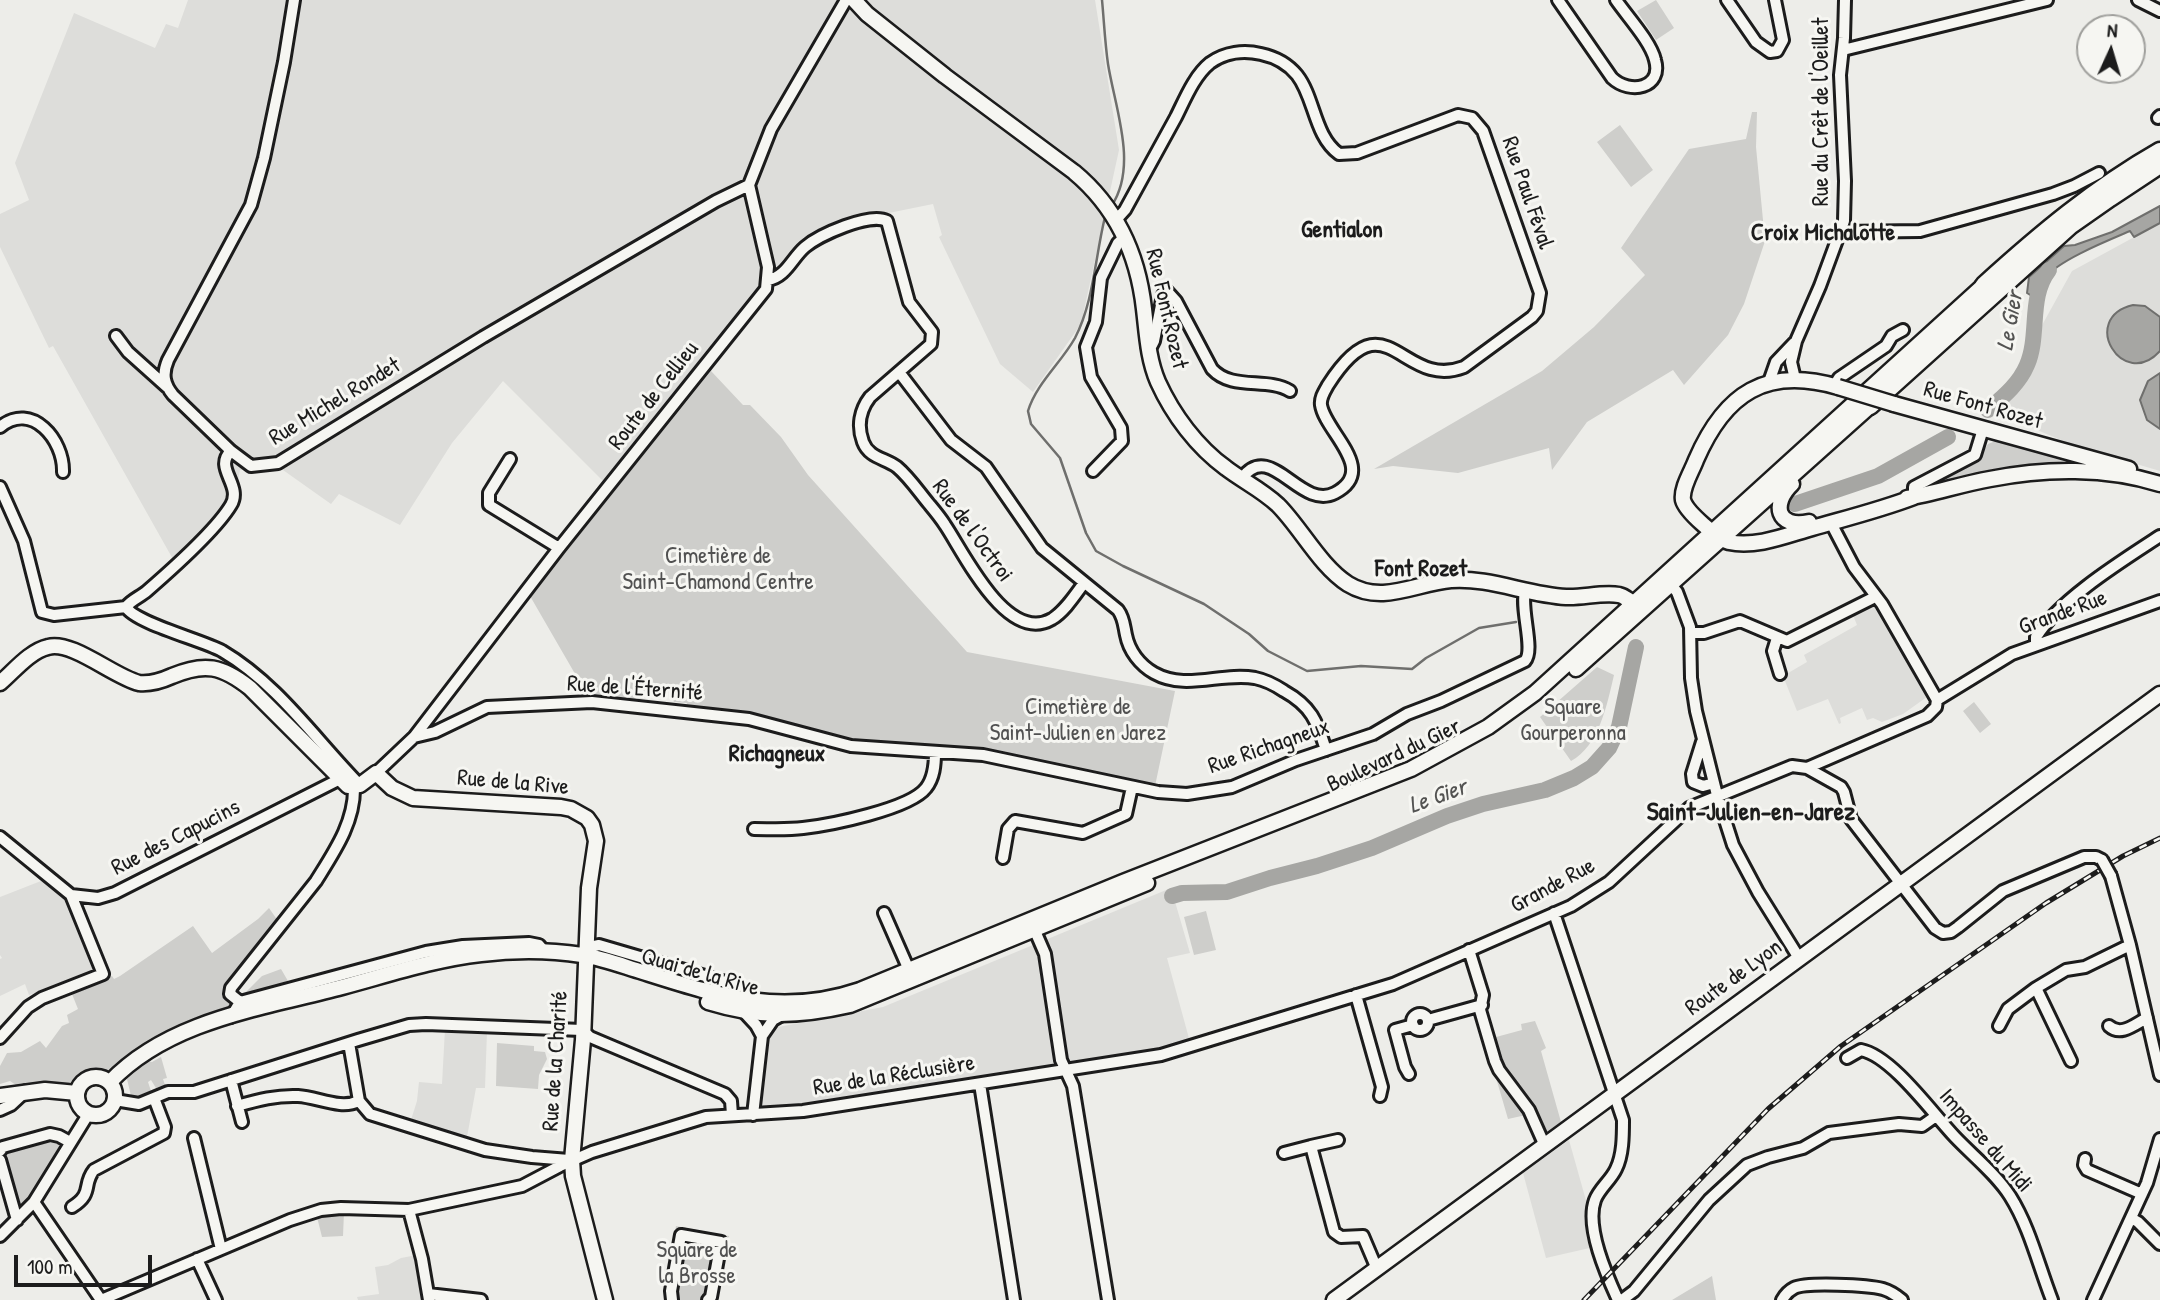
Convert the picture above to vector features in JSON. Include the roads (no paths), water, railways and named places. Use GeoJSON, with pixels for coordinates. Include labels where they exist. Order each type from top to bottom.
{"type":"FeatureCollection","features":[{"type":"Feature","properties":{"kind":"highway"},"geometry":{"type":"LineString","coordinates":[[1983,285],[2042,232],[2105,185],[2160,151]]}},
{"type":"Feature","properties":{"kind":"highway"},"geometry":{"type":"LineString","coordinates":[[1870,406],[2070,226],[2160,165]]}},
{"type":"Feature","properties":{"kind":"main road","name":"Rue Font Rozet"},"geometry":{"type":"LineString","coordinates":[[854,0],[867,14],[946,76],[1074,172],[1111,213],[1125,237],[1140,285],[1147,346],[1159,383],[1192,436],[1212,456],[1276,503],[1340,578],[1355,587],[1380,593],[1461,580],[1567,597],[1616,595],[1626,598],[1636,608]]}},
{"type":"Feature","properties":{"kind":"main road"},"geometry":{"type":"LineString","coordinates":[[1715,535],[1983,285]]}},
{"type":"Feature","properties":{"kind":"main road","name":"Rue Font Rozet"},"geometry":{"type":"LineString","coordinates":[[1795,379],[1836,386],[2157,480]]}},
{"type":"Feature","properties":{"kind":"main road"},"geometry":{"type":"LineString","coordinates":[[1795,379],[1769,382],[1752,388],[1719,417],[1709,431],[1686,486],[1683,495],[1686,507],[1715,535],[1736,543],[1766,540],[1875,512],[1914,497]]}},
{"type":"Feature","properties":{"kind":"main road"},"geometry":{"type":"LineString","coordinates":[[1870,406],[1783,493],[1779,507],[1787,522],[1797,525],[1854,509],[2017,474],[2082,471],[2157,480]]}},
{"type":"Feature","properties":{"kind":"main road"},"geometry":{"type":"LineString","coordinates":[[1715,535],[1857,418]]}},
{"type":"Feature","properties":{"kind":"main road"},"geometry":{"type":"LineString","coordinates":[[2063,452],[2080,460],[2082,471]]}},
{"type":"Feature","properties":{"kind":"main road"},"geometry":{"type":"LineString","coordinates":[[1831,523],[1854,509]]}},
{"type":"Feature","properties":{"kind":"main road","name":"Boulevard du Gier"},"geometry":{"type":"LineString","coordinates":[[1033,925],[1377,792],[1435,766],[1490,736],[1535,705],[1715,535]]}},
{"type":"Feature","properties":{"kind":"main road"},"geometry":{"type":"LineString","coordinates":[[0,682],[39,650],[57,646],[76,652],[138,683],[162,681],[198,667],[218,669],[250,688],[351,784],[376,773]]}},
{"type":"Feature","properties":{"kind":"main road","name":"Route de Lyon"},"geometry":{"type":"LineString","coordinates":[[1334,1300],[2160,694]]}},
{"type":"Feature","properties":{"kind":"main road","name":"Rue de la Rive"},"geometry":{"type":"LineString","coordinates":[[376,773],[393,788],[413,798],[561,807],[580,813],[592,825],[596,841],[590,877],[585,956]]}},
{"type":"Feature","properties":{"kind":"main road","name":"Quai de la Rive"},"geometry":{"type":"LineString","coordinates":[[110,1082],[131,1062],[187,1031],[428,963],[478,954],[545,952],[585,956],[725,997],[776,1004],[813,1002],[845,995],[1033,925]]}},
{"type":"Feature","properties":{"kind":"main road","name":"Quai de la Rive"},"geometry":{"type":"LineString","coordinates":[[464,958],[478,961],[585,956],[744,1012],[782,1015],[850,1005],[1033,925]]}},
{"type":"Feature","properties":{"kind":"main road","name":"Rue de la Charité"},"geometry":{"type":"LineString","coordinates":[[585,956],[572,1160],[573,1176],[605,1300]]}},
{"type":"Feature","properties":{"kind":"main road"},"geometry":{"type":"LineString","coordinates":[[99,1077],[110,1082],[115,1090],[115,1100],[105,1113],[89,1113],[79,1105],[77,1093],[87,1079],[99,1077]]}},
{"type":"Feature","properties":{"kind":"main road"},"geometry":{"type":"LineString","coordinates":[[0,1096],[45,1090],[77,1093]]}},
{"type":"Feature","properties":{"kind":"street"},"geometry":{"type":"LineString","coordinates":[[167,387],[165,367],[251,205],[264,158],[294,0]]}},
{"type":"Feature","properties":{"kind":"street"},"geometry":{"type":"LineString","coordinates":[[768,280],[768,267],[749,185],[771,128],[846,0]]}},
{"type":"Feature","properties":{"kind":"street"},"geometry":{"type":"LineString","coordinates":[[1558,0],[1619,85],[1631,89],[1641,88],[1650,82],[1657,63],[1653,53],[1616,0]]}},
{"type":"Feature","properties":{"kind":"street"},"geometry":{"type":"LineString","coordinates":[[1727,0],[1756,42],[1770,52],[1777,51],[1783,40],[1774,0]]}},
{"type":"Feature","properties":{"kind":"street","name":"Rue du Crêt de l'Oeillet"},"geometry":{"type":"LineString","coordinates":[[1796,341],[1844,221],[1840,94],[1845,0]]}},
{"type":"Feature","properties":{"kind":"street"},"geometry":{"type":"LineString","coordinates":[[1843,50],[2009,5],[2047,0]]}},
{"type":"Feature","properties":{"kind":"street"},"geometry":{"type":"LineString","coordinates":[[2138,0],[2160,11]]}},
{"type":"Feature","properties":{"kind":"street","name":"Rue Paul Féval"},"geometry":{"type":"LineString","coordinates":[[1111,213],[1125,211],[1203,69],[1213,61],[1238,52],[1267,55],[1296,73],[1324,136],[1339,154],[1357,153],[1450,117],[1465,115],[1479,123],[1483,131],[1539,292],[1537,311],[1464,367],[1452,372],[1428,369],[1378,344],[1365,346],[1357,351],[1322,395],[1321,404],[1351,460],[1350,476],[1340,490],[1332,495],[1311,494],[1267,467],[1256,465],[1242,478]]}},
{"type":"Feature","properties":{"kind":"street"},"geometry":{"type":"LineString","coordinates":[[1841,232],[1920,231],[2053,194],[2099,173]]}},
{"type":"Feature","properties":{"kind":"street","name":"Rue Michel Rondet"},"geometry":{"type":"LineString","coordinates":[[116,336],[128,352],[231,451],[251,466],[278,463],[483,337],[716,201],[749,185]]}},
{"type":"Feature","properties":{"kind":"street","name":"Route de Cellieu"},"geometry":{"type":"LineString","coordinates":[[376,773],[414,737],[559,548],[766,289],[768,280],[780,275],[798,254],[813,242],[841,228],[875,218],[882,218],[890,225],[909,302],[932,332],[933,338],[931,344],[899,372]]}},
{"type":"Feature","properties":{"kind":"street"},"geometry":{"type":"LineString","coordinates":[[1093,471],[1122,441],[1123,435],[1118,421],[1091,377],[1086,347],[1096,322],[1101,278],[1118,243],[1125,237]]}},
{"type":"Feature","properties":{"kind":"street"},"geometry":{"type":"LineString","coordinates":[[1147,346],[1154,341],[1163,295],[1167,291],[1176,301],[1212,369],[1218,375],[1230,380],[1290,391]]}},
{"type":"Feature","properties":{"kind":"street"},"geometry":{"type":"LineString","coordinates":[[1836,386],[1839,378],[1886,346],[1892,337],[1903,330]]}},
{"type":"Feature","properties":{"kind":"street"},"geometry":{"type":"LineString","coordinates":[[1795,379],[1791,362],[1796,341]]}},
{"type":"Feature","properties":{"kind":"street"},"geometry":{"type":"LineString","coordinates":[[1769,382],[1776,362],[1796,341]]}},
{"type":"Feature","properties":{"kind":"street"},"geometry":{"type":"LineString","coordinates":[[899,372],[951,440],[986,467],[1042,548],[1121,615],[1131,649],[1146,667],[1165,678],[1177,681],[1245,677],[1271,683],[1294,696],[1309,709],[1318,722],[1326,750]]}},
{"type":"Feature","properties":{"kind":"street","name":"Rue de l'Octroi"},"geometry":{"type":"LineString","coordinates":[[899,372],[863,406],[860,430],[864,443],[874,456],[898,468],[940,517],[989,594],[1018,619],[1044,623],[1063,610],[1084,583]]}},
{"type":"Feature","properties":{"kind":"street"},"geometry":{"type":"LineString","coordinates":[[0,427],[17,418],[29,418],[39,422],[46,428],[64,460],[63,472]]}},
{"type":"Feature","properties":{"kind":"street"},"geometry":{"type":"LineString","coordinates":[[1914,497],[1914,487],[1975,455],[1983,429]]}},
{"type":"Feature","properties":{"kind":"street"},"geometry":{"type":"LineString","coordinates":[[0,487],[24,541],[42,612],[54,615],[126,607],[200,541],[231,505],[235,491],[224,463],[231,451]]}},
{"type":"Feature","properties":{"kind":"street"},"geometry":{"type":"LineString","coordinates":[[510,460],[489,493],[489,505],[559,548]]}},
{"type":"Feature","properties":{"kind":"street"},"geometry":{"type":"LineString","coordinates":[[1831,523],[1854,567],[1882,604],[1937,700]]}},
{"type":"Feature","properties":{"kind":"street"},"geometry":{"type":"LineString","coordinates":[[2036,645],[2036,637],[2055,614],[2103,574],[2160,536]]}},
{"type":"Feature","properties":{"kind":"street"},"geometry":{"type":"LineString","coordinates":[[1667,580],[1683,607],[1690,633],[1695,706],[1717,795],[1738,858],[1799,958]]}},
{"type":"Feature","properties":{"kind":"street","name":"Rue Richagneux"},"geometry":{"type":"LineString","coordinates":[[775,726],[851,747],[983,755],[1172,794],[1202,792],[1232,786],[1382,730],[1407,713],[1441,701],[1525,661],[1530,652],[1522,603],[1525,591]]}},
{"type":"Feature","properties":{"kind":"street"},"geometry":{"type":"LineString","coordinates":[[1690,633],[1704,633],[1740,621],[1787,641],[1875,597]]}},
{"type":"Feature","properties":{"kind":"street","name":"Grande Rue"},"geometry":{"type":"LineString","coordinates":[[1118,1063],[1161,1055],[1393,984],[1554,913],[1595,892],[1689,808],[1792,766],[1807,768],[1927,716],[1936,707],[1937,700],[1998,661],[2160,601]]}},
{"type":"Feature","properties":{"kind":"street"},"geometry":{"type":"LineString","coordinates":[[126,607],[136,617],[211,645],[256,673],[351,784],[352,814],[326,866],[231,988],[230,994],[240,1002]]}},
{"type":"Feature","properties":{"kind":"street"},"geometry":{"type":"LineString","coordinates":[[1777,638],[1773,651],[1780,674]]}},
{"type":"Feature","properties":{"kind":"street","name":"Rue de l'Éternité"},"geometry":{"type":"LineString","coordinates":[[414,737],[435,732],[487,707],[592,702],[741,718],[775,726]]}},
{"type":"Feature","properties":{"kind":"street"},"geometry":{"type":"LineString","coordinates":[[1703,739],[1692,774],[1693,782],[1698,786],[1714,783]]}},
{"type":"Feature","properties":{"kind":"street"},"geometry":{"type":"LineString","coordinates":[[754,829],[803,828],[831,824],[904,803],[920,795],[928,787],[935,752]]}},
{"type":"Feature","properties":{"kind":"street"},"geometry":{"type":"LineString","coordinates":[[1807,768],[1841,787],[1848,813],[1855,824],[1935,928],[1943,933],[1951,932],[2003,891],[2084,857],[2102,860],[2111,876],[2130,945],[2160,1075]]}},
{"type":"Feature","properties":{"kind":"street","name":"Rue des Capucins"},"geometry":{"type":"LineString","coordinates":[[71,895],[98,898],[115,893],[351,784]]}},
{"type":"Feature","properties":{"kind":"street"},"geometry":{"type":"LineString","coordinates":[[1003,858],[1009,829],[1015,821],[1086,832],[1126,814],[1132,787]]}},
{"type":"Feature","properties":{"kind":"street"},"geometry":{"type":"LineString","coordinates":[[0,837],[71,895],[103,974],[42,998],[28,1007],[0,1038]]}},
{"type":"Feature","properties":{"kind":"street"},"geometry":{"type":"LineString","coordinates":[[884,913],[909,970]]}},
{"type":"Feature","properties":{"kind":"street"},"geometry":{"type":"LineString","coordinates":[[1554,913],[1623,1120],[1622,1143],[1616,1170],[1597,1195],[1593,1216],[1606,1275],[1620,1300],[1631,1294],[1677,1242],[1698,1213],[1747,1165],[1803,1148],[1826,1134],[1874,1126],[1922,1126],[1936,1116]]}},
{"type":"Feature","properties":{"kind":"street"},"geometry":{"type":"LineString","coordinates":[[1033,925],[1045,954],[1061,1060],[1073,1086],[1108,1300]]}},
{"type":"Feature","properties":{"kind":"street"},"geometry":{"type":"LineString","coordinates":[[231,1017],[240,1002],[417,954],[463,946],[529,943],[542,947],[545,952]]}},
{"type":"Feature","properties":{"kind":"street"},"geometry":{"type":"LineString","coordinates":[[1999,1026],[2008,1009],[2036,988],[2066,970],[2085,967],[2130,945]]}},
{"type":"Feature","properties":{"kind":"street"},"geometry":{"type":"LineString","coordinates":[[585,956],[599,946],[739,986]]}},
{"type":"Feature","properties":{"kind":"street"},"geometry":{"type":"LineString","coordinates":[[1469,950],[1483,995],[1480,1010],[1499,1070],[1529,1110],[1545,1146]]}},
{"type":"Feature","properties":{"kind":"street"},"geometry":{"type":"LineString","coordinates":[[2036,988],[2071,1061]]}},
{"type":"Feature","properties":{"kind":"street"},"geometry":{"type":"LineString","coordinates":[[1356,995],[1382,1087],[1380,1096]]}},
{"type":"Feature","properties":{"kind":"street"},"geometry":{"type":"LineString","coordinates":[[1409,1074],[1395,1030],[1413,1025],[1419,1029],[1424,1028],[1428,1020],[1482,1005]]}},
{"type":"Feature","properties":{"kind":"street"},"geometry":{"type":"LineString","coordinates":[[744,1012],[762,1036]]}},
{"type":"Feature","properties":{"kind":"street"},"geometry":{"type":"LineString","coordinates":[[754,1115],[762,1036],[773,1020],[782,1015]]}},
{"type":"Feature","properties":{"kind":"street"},"geometry":{"type":"LineString","coordinates":[[2109,1026],[2113,1030],[2123,1031],[2147,1018]]}},
{"type":"Feature","properties":{"kind":"street"},"geometry":{"type":"LineString","coordinates":[[115,1100],[139,1104],[168,1092],[194,1092],[418,1024],[582,1030],[590,1037],[730,1098],[732,1115]]}},
{"type":"Feature","properties":{"kind":"street"},"geometry":{"type":"LineString","coordinates":[[349,1043],[359,1101],[370,1114],[485,1150],[572,1160]]}},
{"type":"Feature","properties":{"kind":"street","name":"Impasse du Midi"},"geometry":{"type":"LineString","coordinates":[[1847,1058],[1861,1050],[1872,1053],[1903,1079],[2009,1194],[2034,1244],[2052,1300]]}},
{"type":"Feature","properties":{"kind":"street","name":"Rue de la Réclusière"},"geometry":{"type":"LineString","coordinates":[[572,1160],[688,1122],[732,1115],[803,1111],[1118,1063]]}},
{"type":"Feature","properties":{"kind":"street"},"geometry":{"type":"LineString","coordinates":[[231,1080],[242,1122]]}},
{"type":"Feature","properties":{"kind":"street"},"geometry":{"type":"LineString","coordinates":[[980,1084],[1014,1300]]}},
{"type":"Feature","properties":{"kind":"street"},"geometry":{"type":"LineString","coordinates":[[0,1110],[11,1105],[26,1091]]}},
{"type":"Feature","properties":{"kind":"street"},"geometry":{"type":"LineString","coordinates":[[237,1106],[266,1098],[287,1096],[346,1105],[359,1101]]}},
{"type":"Feature","properties":{"kind":"street"},"geometry":{"type":"LineString","coordinates":[[72,1207],[85,1197],[90,1175],[94,1170],[163,1133],[165,1127],[154,1098]]}},
{"type":"Feature","properties":{"kind":"street"},"geometry":{"type":"LineString","coordinates":[[0,1236],[34,1202],[89,1113]]}},
{"type":"Feature","properties":{"kind":"street"},"geometry":{"type":"LineString","coordinates":[[0,1151],[3,1147],[50,1134],[70,1142]]}},
{"type":"Feature","properties":{"kind":"street"},"geometry":{"type":"LineString","coordinates":[[194,1138],[221,1249]]}},
{"type":"Feature","properties":{"kind":"street"},"geometry":{"type":"LineString","coordinates":[[2093,1300],[2142,1194],[2160,1139]]}},
{"type":"Feature","properties":{"kind":"street"},"geometry":{"type":"LineString","coordinates":[[1284,1153],[1338,1140]]}},
{"type":"Feature","properties":{"kind":"street"},"geometry":{"type":"LineString","coordinates":[[1311,1146],[1334,1232],[1341,1237],[1363,1236],[1377,1269]]}},
{"type":"Feature","properties":{"kind":"street"},"geometry":{"type":"LineString","coordinates":[[2085,1159],[2084,1165],[2091,1172],[2142,1194]]}},
{"type":"Feature","properties":{"kind":"street"},"geometry":{"type":"LineString","coordinates":[[0,1160],[17,1220]]}},
{"type":"Feature","properties":{"kind":"street"},"geometry":{"type":"LineString","coordinates":[[34,1202],[101,1300],[321,1210],[409,1210],[522,1186],[572,1160]]}},
{"type":"Feature","properties":{"kind":"street"},"geometry":{"type":"LineString","coordinates":[[409,1210],[422,1259],[428,1297],[481,1300]]}},
{"type":"Feature","properties":{"kind":"street"},"geometry":{"type":"LineString","coordinates":[[2131,1218],[2160,1244]]}},
{"type":"Feature","properties":{"kind":"street"},"geometry":{"type":"LineString","coordinates":[[673,1300],[671,1291],[681,1235],[721,1242],[711,1297],[708,1300]]}},
{"type":"Feature","properties":{"kind":"street"},"geometry":{"type":"LineString","coordinates":[[197,1259],[216,1300]]}},
{"type":"Feature","properties":{"kind":"street"},"geometry":{"type":"LineString","coordinates":[[1782,1300],[1796,1287],[1810,1286],[1871,1287],[1886,1290],[1902,1300]]}},
{"type":"Feature","properties":{"kind":"waterway"},"geometry":{"type":"LineString","coordinates":[[1102,0],[1108,64],[1124,154],[1120,189],[1112,205]]}},
{"type":"Feature","properties":{"kind":"waterway"},"geometry":{"type":"LineString","coordinates":[[1105,217],[1090,294],[1081,324],[1075,338],[1037,392],[1028,411],[1031,424],[1060,458],[1086,533],[1096,551],[1204,604],[1249,634],[1268,651],[1307,671],[1361,666],[1412,669],[1479,628],[1516,622]]}},
{"type":"Feature","properties":{"kind":"waterway","name":"Le Gier"},"geometry":{"type":"LineString","coordinates":[[1988,410],[2024,372],[2031,353],[2036,304],[2049,270]]}},
{"type":"Feature","properties":{"kind":"waterway","name":"Le Gier"},"geometry":{"type":"LineString","coordinates":[[1795,504],[1878,476],[1948,437]]}},
{"type":"Feature","properties":{"kind":"waterway","name":"Le Gier"},"geometry":{"type":"LineString","coordinates":[[1172,896],[1182,893],[1227,892],[1317,866],[1372,848],[1447,816],[1483,804],[1545,790],[1574,778],[1592,767],[1609,748],[1619,727],[1636,647]]}},
{"type":"Feature","properties":{"kind":"railway"},"geometry":{"type":"LineString","coordinates":[[1584,1300],[1768,1109],[1841,1046],[2046,903],[2123,856],[2160,838]]}},
{"type":"Feature","properties":{"kind":"district","name":"Gentialon"},"geometry":{"type":"Point","coordinates":[1342,231]}},
{"type":"Feature","properties":{"kind":"district","name":"Croix Michalotte"},"geometry":{"type":"Point","coordinates":[1823,234]}},
{"type":"Feature","properties":{"kind":"district","name":"Font Rozet"},"geometry":{"type":"Point","coordinates":[1421,570]}},
{"type":"Feature","properties":{"kind":"district","name":"Richagneux"},"geometry":{"type":"Point","coordinates":[777,755]}},
{"type":"Feature","properties":{"kind":"district","name":"Saint-Julien-en-Jarez"},"geometry":{"type":"Point","coordinates":[1751,813]}},
{"type":"Feature","properties":{"kind":"park label","name":"Cimetière de Saint-Chamond Centre"},"geometry":{"type":"Point","coordinates":[718,570]}},
{"type":"Feature","properties":{"kind":"park label","name":"Cimetière de Saint-Julien en Jarez"},"geometry":{"type":"Point","coordinates":[1078,721]}},
{"type":"Feature","properties":{"kind":"park label","name":"Square Gourperonna"},"geometry":{"type":"Point","coordinates":[1573,721]}},
{"type":"Feature","properties":{"kind":"park label","name":"Square de la Brosse"},"geometry":{"type":"Point","coordinates":[697,1264]}}]}
